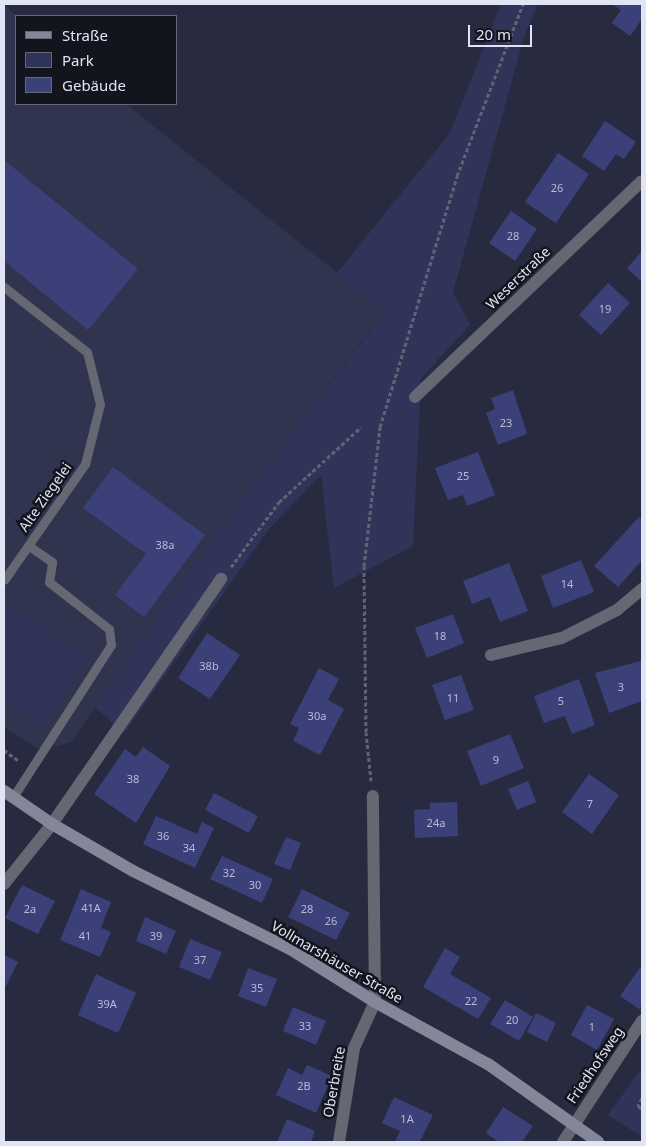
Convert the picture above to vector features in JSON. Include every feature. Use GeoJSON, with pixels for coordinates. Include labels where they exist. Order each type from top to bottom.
{"type":"FeatureCollection","features":[{"type":"Feature","properties":{"kind":"main road","name":"Vollmarshäuser Straße"},"geometry":{"type":"LineString","coordinates":[[8,794],[52,824],[132,871],[290,949],[375,1002],[488,1064],[598,1142]]}},
{"type":"Feature","properties":{"kind":"street","name":"Weserstraße"},"geometry":{"type":"LineString","coordinates":[[415,397],[642,181]]}},
{"type":"Feature","properties":{"kind":"street"},"geometry":{"type":"LineString","coordinates":[[4,884],[52,824],[221,579]]}},
{"type":"Feature","properties":{"kind":"street"},"geometry":{"type":"LineString","coordinates":[[491,655],[562,638],[617,610],[642,589]]}},
{"type":"Feature","properties":{"kind":"street"},"geometry":{"type":"LineString","coordinates":[[373,796],[375,1002]]}},
{"type":"Feature","properties":{"kind":"street","name":"Oberbreite"},"geometry":{"type":"LineString","coordinates":[[339,1142],[354,1048],[375,1002]]}},
{"type":"Feature","properties":{"kind":"street","name":"Friedhofsweg"},"geometry":{"type":"LineString","coordinates":[[563,1142],[572,1125],[642,1021]]}},
{"type":"Feature","properties":{"kind":"lane","name":"Alte Ziegelei"},"geometry":{"type":"LineString","coordinates":[[4,287],[87,352],[100,404],[85,464],[4,580]]}},
{"type":"Feature","properties":{"kind":"lane"},"geometry":{"type":"LineString","coordinates":[[8,794],[111,644],[109,629],[48,582],[52,562],[28,545]]}},
{"type":"Feature","properties":{"kind":"path"},"geometry":{"type":"LineString","coordinates":[[221,579],[279,502],[361,427]]}},
{"type":"Feature","properties":{"kind":"path"},"geometry":{"type":"LineString","coordinates":[[642,1098],[638,1106],[642,1109]]}},
{"type":"Feature","properties":{"kind":"shaded area"},"geometry":{"type":"Polygon","coordinates":[[[4,5],[16,15],[15,105],[127,105],[385,311],[244,496],[71,742],[40,750],[4,727],[4,5]]]}},
{"type":"Feature","properties":{"kind":"green space"},"geometry":{"type":"Polygon","coordinates":[[[501,4],[538,4],[524,37],[453,292],[470,325],[421,378],[413,546],[334,588],[321,475],[269,529],[124,733],[95,707],[244,496],[385,312],[337,273],[450,133],[501,4]]]}},
{"type":"Feature","properties":{"kind":"green space"},"geometry":{"type":"Polygon","coordinates":[[[7,604],[88,659],[42,726],[4,701],[4,609],[7,604]]]}},
{"type":"Feature","properties":{"kind":"green space"},"geometry":{"type":"Polygon","coordinates":[[[642,1068],[642,1137],[608,1115],[642,1068]]]}},
{"type":"Feature","properties":{"kind":"building"},"geometry":{"type":"Polygon","coordinates":[[[612,4],[642,4],[642,19],[630,36],[612,23],[621,10],[612,4]]]}},
{"type":"Feature","properties":{"kind":"building"},"geometry":{"type":"Polygon","coordinates":[[[605,121],[636,142],[624,159],[616,154],[604,171],[582,156],[605,121]]]}},
{"type":"Feature","properties":{"kind":"building"},"geometry":{"type":"Polygon","coordinates":[[[558,153],[589,174],[556,223],[525,202],[558,153]]]}},
{"type":"Feature","properties":{"kind":"building"},"geometry":{"type":"Polygon","coordinates":[[[4,160],[138,269],[88,330],[4,261],[4,160]]]}},
{"type":"Feature","properties":{"kind":"building"},"geometry":{"type":"Polygon","coordinates":[[[511,211],[537,229],[515,261],[489,243],[511,211]]]}},
{"type":"Feature","properties":{"kind":"building"},"geometry":{"type":"Polygon","coordinates":[[[642,251],[642,282],[627,268],[642,251]]]}},
{"type":"Feature","properties":{"kind":"building"},"geometry":{"type":"Polygon","coordinates":[[[608,283],[630,303],[601,335],[579,315],[608,283]]]}},
{"type":"Feature","properties":{"kind":"building"},"geometry":{"type":"Polygon","coordinates":[[[513,390],[527,434],[498,445],[486,413],[495,409],[491,398],[513,390]]]}},
{"type":"Feature","properties":{"kind":"building"},"geometry":{"type":"Polygon","coordinates":[[[478,452],[495,495],[467,506],[463,495],[448,500],[435,468],[478,452]]]}},
{"type":"Feature","properties":{"kind":"building"},"geometry":{"type":"Polygon","coordinates":[[[113,467],[205,535],[144,617],[115,595],[146,554],[83,508],[113,467]]]}},
{"type":"Feature","properties":{"kind":"building"},"geometry":{"type":"Polygon","coordinates":[[[639,517],[642,520],[642,560],[618,587],[594,566],[639,517]]]}},
{"type":"Feature","properties":{"kind":"building"},"geometry":{"type":"Polygon","coordinates":[[[581,560],[594,592],[553,608],[541,576],[581,560]]]}},
{"type":"Feature","properties":{"kind":"building"},"geometry":{"type":"Polygon","coordinates":[[[509,563],[528,611],[500,622],[490,597],[472,604],[463,581],[509,563]]]}},
{"type":"Feature","properties":{"kind":"building"},"geometry":{"type":"Polygon","coordinates":[[[453,614],[464,643],[427,658],[415,628],[453,614]]]}},
{"type":"Feature","properties":{"kind":"building"},"geometry":{"type":"Polygon","coordinates":[[[207,633],[240,655],[210,699],[178,678],[207,633]]]}},
{"type":"Feature","properties":{"kind":"building"},"geometry":{"type":"Polygon","coordinates":[[[641,661],[642,701],[609,713],[595,673],[641,661]]]}},
{"type":"Feature","properties":{"kind":"building"},"geometry":{"type":"Polygon","coordinates":[[[319,668],[339,679],[328,700],[344,709],[320,755],[293,741],[299,728],[290,724],[319,668]]]}},
{"type":"Feature","properties":{"kind":"building"},"geometry":{"type":"Polygon","coordinates":[[[461,675],[474,710],[445,720],[432,685],[461,675]]]}},
{"type":"Feature","properties":{"kind":"building"},"geometry":{"type":"Polygon","coordinates":[[[579,679],[595,725],[572,734],[565,716],[544,723],[534,696],[579,679]]]}},
{"type":"Feature","properties":{"kind":"building"},"geometry":{"type":"Polygon","coordinates":[[[510,734],[524,768],[481,786],[467,751],[510,734]]]}},
{"type":"Feature","properties":{"kind":"building"},"geometry":{"type":"Polygon","coordinates":[[[143,747],[170,766],[136,823],[94,794],[125,749],[136,757],[143,747]]]}},
{"type":"Feature","properties":{"kind":"building"},"geometry":{"type":"Polygon","coordinates":[[[589,774],[619,795],[592,834],[562,812],[589,774]]]}},
{"type":"Feature","properties":{"kind":"building"},"geometry":{"type":"Polygon","coordinates":[[[528,781],[536,802],[517,810],[508,789],[528,781]]]}},
{"type":"Feature","properties":{"kind":"building"},"geometry":{"type":"Polygon","coordinates":[[[214,793],[258,816],[249,833],[205,810],[214,793]]]}},
{"type":"Feature","properties":{"kind":"building"},"geometry":{"type":"Polygon","coordinates":[[[457,802],[458,836],[415,838],[414,810],[430,809],[430,803],[457,802]]]}},
{"type":"Feature","properties":{"kind":"building"},"geometry":{"type":"Polygon","coordinates":[[[156,816],[197,834],[202,822],[214,828],[195,868],[143,844],[156,816]]]}},
{"type":"Feature","properties":{"kind":"building"},"geometry":{"type":"Polygon","coordinates":[[[286,837],[301,843],[290,870],[274,864],[286,837]]]}},
{"type":"Feature","properties":{"kind":"building"},"geometry":{"type":"Polygon","coordinates":[[[222,856],[273,879],[262,903],[210,879],[222,856]]]}},
{"type":"Feature","properties":{"kind":"building"},"geometry":{"type":"Polygon","coordinates":[[[22,885],[55,901],[38,934],[5,918],[22,885]]]}},
{"type":"Feature","properties":{"kind":"building"},"geometry":{"type":"Polygon","coordinates":[[[81,889],[111,902],[101,928],[111,932],[100,957],[60,940],[81,889]]]}},
{"type":"Feature","properties":{"kind":"building"},"geometry":{"type":"Polygon","coordinates":[[[302,889],[350,913],[336,940],[288,917],[302,889]]]}},
{"type":"Feature","properties":{"kind":"building"},"geometry":{"type":"Polygon","coordinates":[[[145,917],[176,931],[166,954],[136,941],[145,917]]]}},
{"type":"Feature","properties":{"kind":"building"},"geometry":{"type":"Polygon","coordinates":[[[190,939],[222,952],[210,980],[179,967],[190,939]]]}},
{"type":"Feature","properties":{"kind":"building"},"geometry":{"type":"Polygon","coordinates":[[[445,948],[460,957],[450,974],[491,998],[478,1019],[423,987],[445,948]]]}},
{"type":"Feature","properties":{"kind":"building"},"geometry":{"type":"Polygon","coordinates":[[[4,955],[18,962],[6,986],[4,985],[4,955]]]}},
{"type":"Feature","properties":{"kind":"building"},"geometry":{"type":"Polygon","coordinates":[[[642,965],[642,1005],[639,1009],[620,996],[642,965]]]}},
{"type":"Feature","properties":{"kind":"building"},"geometry":{"type":"Polygon","coordinates":[[[248,968],[277,979],[266,1007],[238,996],[248,968]]]}},
{"type":"Feature","properties":{"kind":"building"},"geometry":{"type":"Polygon","coordinates":[[[96,974],[136,993],[118,1033],[78,1015],[96,974]]]}},
{"type":"Feature","properties":{"kind":"building"},"geometry":{"type":"Polygon","coordinates":[[[505,1000],[533,1017],[519,1041],[490,1024],[505,1000]]]}},
{"type":"Feature","properties":{"kind":"building"},"geometry":{"type":"Polygon","coordinates":[[[587,1005],[614,1019],[597,1050],[571,1035],[587,1005]]]}},
{"type":"Feature","properties":{"kind":"building"},"geometry":{"type":"Polygon","coordinates":[[[293,1007],[326,1021],[316,1045],[283,1031],[293,1007]]]}},
{"type":"Feature","properties":{"kind":"building"},"geometry":{"type":"Polygon","coordinates":[[[536,1013],[556,1023],[547,1042],[527,1032],[536,1013]]]}},
{"type":"Feature","properties":{"kind":"building"},"geometry":{"type":"Polygon","coordinates":[[[307,1065],[332,1076],[316,1113],[276,1095],[288,1068],[302,1075],[307,1065]]]}},
{"type":"Feature","properties":{"kind":"building"},"geometry":{"type":"Polygon","coordinates":[[[394,1097],[433,1115],[420,1141],[395,1142],[400,1131],[382,1123],[394,1097]]]}},
{"type":"Feature","properties":{"kind":"building"},"geometry":{"type":"Polygon","coordinates":[[[503,1107],[533,1126],[522,1142],[499,1142],[486,1133],[503,1107]]]}},
{"type":"Feature","properties":{"kind":"building"},"geometry":{"type":"Polygon","coordinates":[[[287,1119],[315,1131],[311,1142],[277,1142],[287,1119]]]}}]}
